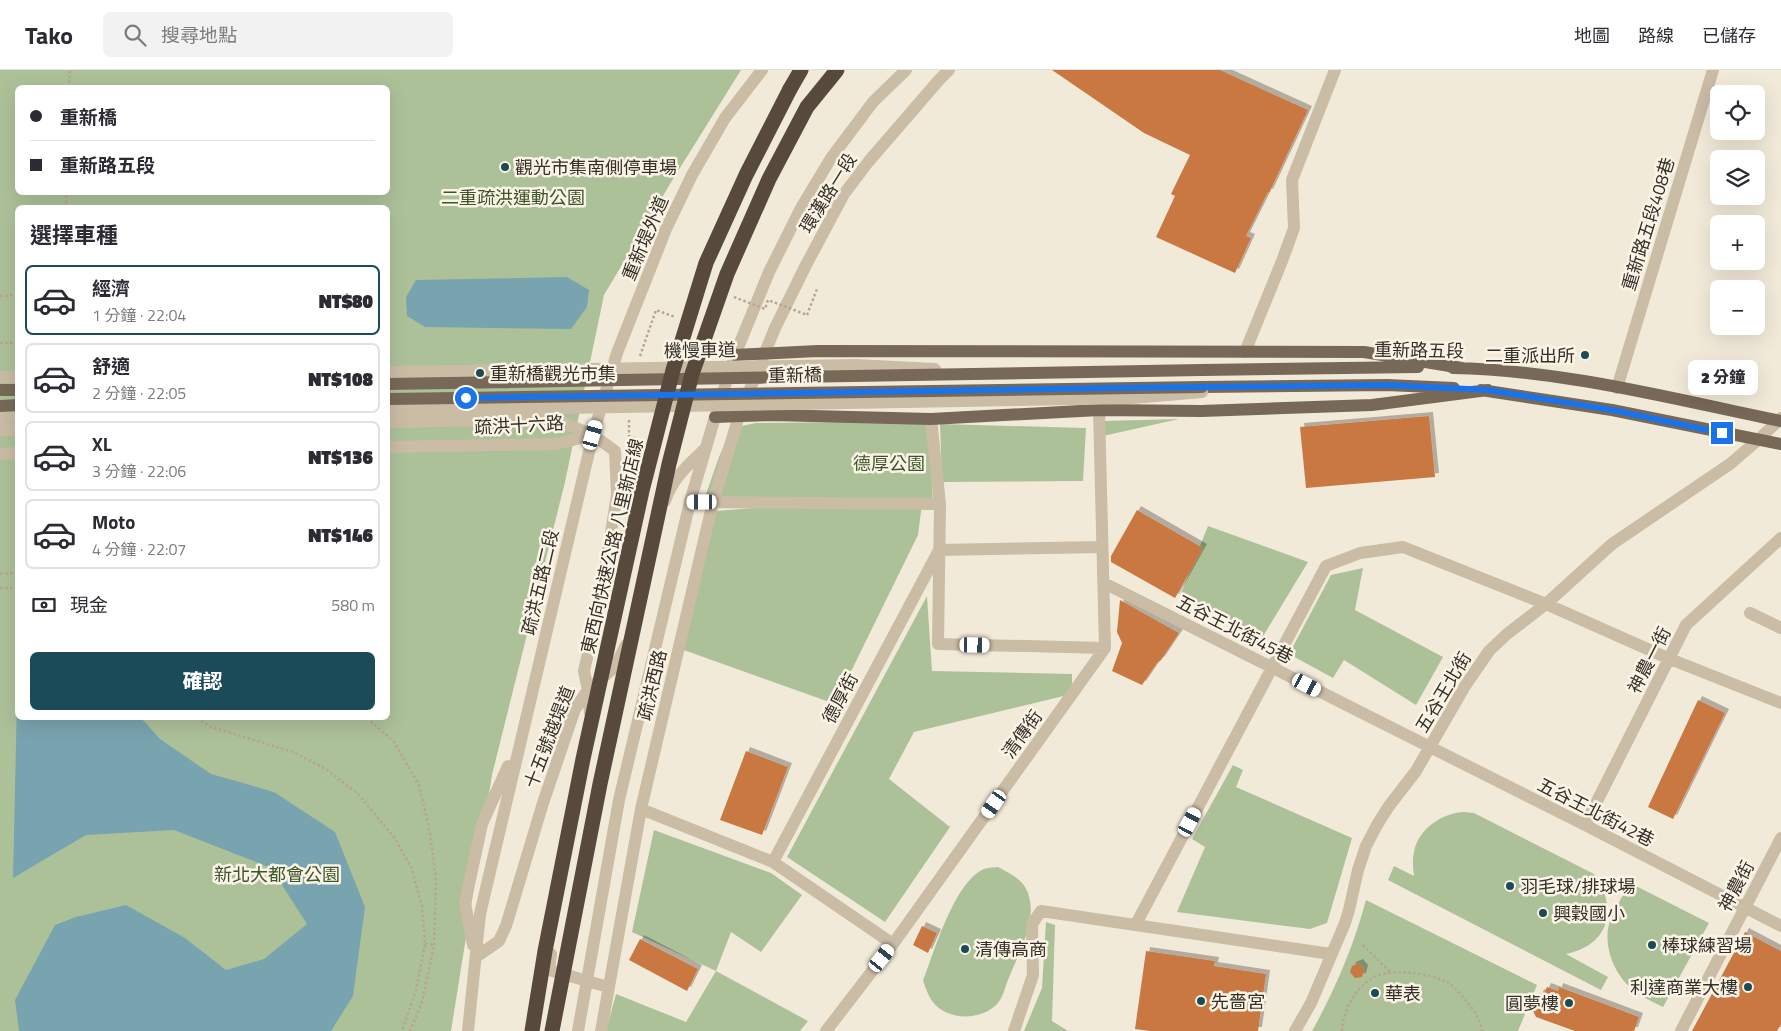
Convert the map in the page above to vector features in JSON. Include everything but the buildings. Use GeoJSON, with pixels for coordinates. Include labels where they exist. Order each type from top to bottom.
{"type":"FeatureCollection","features":[{"type":"Feature","properties":{"kind":"highway","name":"東西向快速公路 八里新店線"},"geometry":{"type":"LineString","coordinates":[[532,1031],[545,951],[583,759],[642,491],[673,370],[706,263],[746,175],[801,70]]}},
{"type":"Feature","properties":{"kind":"highway"},"geometry":{"type":"LineString","coordinates":[[552,1031],[602,775],[669,464],[692,374],[727,274],[769,179],[807,107],[837,70]]}},
{"type":"Feature","properties":{"kind":"main road"},"geometry":{"type":"LineString","coordinates":[[735,355],[818,351],[1364,352],[1462,368]]}},
{"type":"Feature","properties":{"kind":"main road","name":"重新路五段"},"geometry":{"type":"LineString","coordinates":[[1202,370],[1386,367],[1504,370],[1573,379],[1780,419]]}},
{"type":"Feature","properties":{"kind":"main road","name":"重新橋"},"geometry":{"type":"LineString","coordinates":[[390,384],[1202,370]]}},
{"type":"Feature","properties":{"kind":"main road","name":"重新路五段"},"geometry":{"type":"LineString","coordinates":[[1202,389],[1270,386],[1387,385],[1488,390],[1612,410],[1781,444]]}},
{"type":"Feature","properties":{"kind":"main road","name":"重新橋"},"geometry":{"type":"LineString","coordinates":[[390,400],[1202,389]]}},
{"type":"Feature","properties":{"kind":"main road"},"geometry":{"type":"LineString","coordinates":[[0,390],[15,390]]}},
{"type":"Feature","properties":{"kind":"main road"},"geometry":{"type":"LineString","coordinates":[[715,417],[772,415],[931,419],[1099,410],[1201,411],[1372,405],[1488,390]]}},
{"type":"Feature","properties":{"kind":"main road"},"geometry":{"type":"LineString","coordinates":[[0,406],[15,405]]}},
{"type":"Feature","properties":{"kind":"street","name":"重新堤外道"},"geometry":{"type":"LineString","coordinates":[[593,435],[617,353],[666,230],[692,175],[725,118],[762,70]]}},
{"type":"Feature","properties":{"kind":"street","name":"環漢路一段"},"geometry":{"type":"LineString","coordinates":[[735,355],[769,272],[801,208],[831,158],[873,102],[906,70]]}},
{"type":"Feature","properties":{"kind":"street","name":"環漢路一段"},"geometry":{"type":"LineString","coordinates":[[764,354],[806,264],[844,194],[869,161],[949,70]]}},
{"type":"Feature","properties":{"kind":"street"},"geometry":{"type":"LineString","coordinates":[[1245,352],[1294,228],[1292,180],[1335,70]]}},
{"type":"Feature","properties":{"kind":"street","name":"重新路五段408巷"},"geometry":{"type":"LineString","coordinates":[[1617,388],[1713,70]]}},
{"type":"Feature","properties":{"kind":"street","name":"疏洪西路"},"geometry":{"type":"LineString","coordinates":[[601,1031],[641,809],[713,502],[739,416],[764,354]]}},
{"type":"Feature","properties":{"kind":"street","name":"疏洪西路"},"geometry":{"type":"LineString","coordinates":[[578,1031],[619,800],[690,502],[735,355]]}},
{"type":"Feature","properties":{"kind":"street","name":"機慢車道"},"geometry":{"type":"LineString","coordinates":[[390,372],[856,366],[1014,373]]}},
{"type":"Feature","properties":{"kind":"street"},"geometry":{"type":"LineString","coordinates":[[0,377],[15,377]]}},
{"type":"Feature","properties":{"kind":"street"},"geometry":{"type":"LineString","coordinates":[[390,411],[1133,398],[1202,389]]}},
{"type":"Feature","properties":{"kind":"street"},"geometry":{"type":"LineString","coordinates":[[931,419],[940,504],[938,644],[1105,648],[1099,410]]}},
{"type":"Feature","properties":{"kind":"street"},"geometry":{"type":"LineString","coordinates":[[0,418],[15,417]]}},
{"type":"Feature","properties":{"kind":"street","name":"疏洪十六路"},"geometry":{"type":"LineString","coordinates":[[390,422],[554,418],[593,435]]}},
{"type":"Feature","properties":{"kind":"street","name":"五谷王北街"},"geometry":{"type":"LineString","coordinates":[[1295,1031],[1311,1003],[1349,910],[1358,870],[1366,846],[1389,806],[1416,771],[1465,686],[1483,660],[1507,634],[1546,604],[1612,544],[1730,464],[1780,419]]}},
{"type":"Feature","properties":{"kind":"street"},"geometry":{"type":"LineString","coordinates":[[0,430],[15,430]]}},
{"type":"Feature","properties":{"kind":"street","name":"疏洪十六路"},"geometry":{"type":"LineString","coordinates":[[390,447],[556,444],[593,435]]}},
{"type":"Feature","properties":{"kind":"street","name":"十五號越堤道"},"geometry":{"type":"LineString","coordinates":[[476,957],[499,941],[506,926],[543,803],[575,709],[588,690],[584,671],[600,600],[617,495],[615,451],[593,435]]}},
{"type":"Feature","properties":{"kind":"street","name":"疏洪五路二段"},"geometry":{"type":"LineString","coordinates":[[468,1031],[480,914],[520,737],[593,435]]}},
{"type":"Feature","properties":{"kind":"street"},"geometry":{"type":"LineString","coordinates":[[608,987],[548,970],[591,725],[588,690],[615,666],[624,650],[658,532],[666,496],[683,469],[705,449]]}},
{"type":"Feature","properties":{"kind":"street"},"geometry":{"type":"LineString","coordinates":[[0,454],[15,453]]}},
{"type":"Feature","properties":{"kind":"street"},"geometry":{"type":"LineString","coordinates":[[690,502],[940,504]]}},
{"type":"Feature","properties":{"kind":"street","name":"神農一街"},"geometry":{"type":"LineString","coordinates":[[1585,825],[1686,626],[1781,538]]}},
{"type":"Feature","properties":{"kind":"street"},"geometry":{"type":"LineString","coordinates":[[939,550],[1102,547]]}},
{"type":"Feature","properties":{"kind":"street"},"geometry":{"type":"LineString","coordinates":[[1136,924],[1326,566],[1360,553],[1403,547],[1546,604],[1670,659],[1781,703]]}},
{"type":"Feature","properties":{"kind":"street","name":"德厚街"},"geometry":{"type":"LineString","coordinates":[[773,862],[939,550]]}},
{"type":"Feature","properties":{"kind":"street","name":"五谷王北街45巷"},"geometry":{"type":"LineString","coordinates":[[1104,583],[1430,747]]}},
{"type":"Feature","properties":{"kind":"street"},"geometry":{"type":"LineString","coordinates":[[1750,613],[1781,628]]}},
{"type":"Feature","properties":{"kind":"street","name":"清傳街"},"geometry":{"type":"LineString","coordinates":[[826,1031],[893,944],[1105,648]]}},
{"type":"Feature","properties":{"kind":"street","name":"疏洪五路二段"},"geometry":{"type":"LineString","coordinates":[[476,957],[465,903],[482,824],[520,737]]}},
{"type":"Feature","properties":{"kind":"street","name":"五谷王北街42巷"},"geometry":{"type":"LineString","coordinates":[[1430,747],[1781,926]]}},
{"type":"Feature","properties":{"kind":"street"},"geometry":{"type":"LineString","coordinates":[[641,809],[773,862],[893,944]]}},
{"type":"Feature","properties":{"kind":"street","name":"神農街"},"geometry":{"type":"LineString","coordinates":[[1681,1031],[1781,838]]}},
{"type":"Feature","properties":{"kind":"street"},"geometry":{"type":"LineString","coordinates":[[1014,1031],[1033,975],[1032,924],[1041,911],[1331,954]]}},
{"type":"Feature","properties":{"kind":"path"},"geometry":{"type":"LineString","coordinates":[[69,85],[70,70]]}},
{"type":"Feature","properties":{"kind":"path"},"geometry":{"type":"LineString","coordinates":[[729,295],[765,309],[768,300],[807,315],[817,289]]}},
{"type":"Feature","properties":{"kind":"path"},"geometry":{"type":"LineString","coordinates":[[0,296],[15,295]]}},
{"type":"Feature","properties":{"kind":"path"},"geometry":{"type":"LineString","coordinates":[[0,343],[15,343]]}},
{"type":"Feature","properties":{"kind":"path"},"geometry":{"type":"LineString","coordinates":[[0,574],[15,573]]}},
{"type":"Feature","properties":{"kind":"path"},"geometry":{"type":"LineString","coordinates":[[0,588],[15,588]]}},
{"type":"Feature","properties":{"kind":"path"},"geometry":{"type":"LineString","coordinates":[[200,720],[211,727],[293,752],[326,769],[358,794],[394,837],[410,867],[422,906],[425,944],[416,990],[402,1031]]}},
{"type":"Feature","properties":{"kind":"path"},"geometry":{"type":"LineString","coordinates":[[369,720],[394,742],[419,785],[430,833],[436,880],[434,945],[422,1002],[410,1031]]}},
{"type":"Feature","properties":{"kind":"path"},"geometry":{"type":"LineString","coordinates":[[425,944],[434,945]]}},
{"type":"Feature","properties":{"kind":"path"},"geometry":{"type":"LineString","coordinates":[[1363,945],[1391,973]]}},
{"type":"Feature","properties":{"kind":"path"},"geometry":{"type":"LineString","coordinates":[[1342,1031],[1342,1020],[1349,1002],[1372,978],[1391,973],[1416,973],[1448,982],[1475,1011],[1482,1031]]}},
{"type":"Feature","properties":{"kind":"green space","name":"新北大都會公園"},"geometry":{"type":"Polygon","coordinates":[[[0,70],[741,70],[604,295],[565,482],[492,775],[451,1031],[0,1031],[0,70]]]}},
{"type":"Feature","properties":{"kind":"green space"},"geometry":{"type":"Polygon","coordinates":[[[1179,419],[1103,436],[1103,421],[1179,419]]]}},
{"type":"Feature","properties":{"kind":"green space","name":"德厚公園"},"geometry":{"type":"Polygon","coordinates":[[[929,421],[933,504],[922,504],[918,535],[835,704],[681,649],[715,511],[809,504],[703,503],[719,457],[732,428],[756,423],[929,421]]]}},
{"type":"Feature","properties":{"kind":"green space"},"geometry":{"type":"Polygon","coordinates":[[[940,424],[1086,428],[1083,481],[942,482],[940,424]]]}},
{"type":"Feature","properties":{"kind":"green space"},"geometry":{"type":"Polygon","coordinates":[[[1208,526],[1308,562],[1262,638],[1181,593],[1208,526]]]}},
{"type":"Feature","properties":{"kind":"green space"},"geometry":{"type":"Polygon","coordinates":[[[1363,568],[1355,610],[1443,657],[1416,705],[1344,660],[1333,678],[1289,654],[1331,575],[1363,568]]]}},
{"type":"Feature","properties":{"kind":"green space"},"geometry":{"type":"Polygon","coordinates":[[[927,596],[932,671],[1072,674],[1072,694],[914,732],[889,779],[950,827],[885,922],[787,857],[927,596]]]}},
{"type":"Feature","properties":{"kind":"green space"},"geometry":{"type":"Polygon","coordinates":[[[1233,765],[1243,770],[1236,787],[1352,838],[1327,923],[1310,929],[1177,912],[1205,847],[1192,839],[1233,765]]]}},
{"type":"Feature","properties":{"kind":"green space"},"geometry":{"type":"Polygon","coordinates":[[[1464,812],[1474,813],[1594,874],[1602,887],[1606,900],[1606,924],[1592,943],[1566,954],[1608,977],[1601,990],[1388,880],[1394,866],[1414,876],[1413,855],[1420,836],[1432,824],[1447,815],[1464,812]]]}},
{"type":"Feature","properties":{"kind":"green space"},"geometry":{"type":"Polygon","coordinates":[[[654,830],[771,873],[802,895],[761,952],[731,932],[716,971],[632,932],[654,830]]]}},
{"type":"Feature","properties":{"kind":"green space"},"geometry":{"type":"Polygon","coordinates":[[[998,867],[1020,881],[1025,887],[1031,909],[1027,932],[998,1003],[991,1009],[974,1016],[947,1013],[933,1002],[928,995],[923,981],[946,920],[963,889],[982,870],[998,867]]]}},
{"type":"Feature","properties":{"kind":"green space","name":"棒球練習場"},"geometry":{"type":"Polygon","coordinates":[[[1630,883],[1709,923],[1663,1007],[1640,995],[1627,984],[1616,969],[1609,951],[1609,924],[1630,883]]]}},
{"type":"Feature","properties":{"kind":"green space"},"geometry":{"type":"Polygon","coordinates":[[[1366,900],[1537,985],[1518,1031],[1312,1031],[1343,967],[1356,934],[1366,900]]]}},
{"type":"Feature","properties":{"kind":"green space"},"geometry":{"type":"Polygon","coordinates":[[[1046,922],[1055,925],[1052,1021],[1068,1031],[1024,1031],[1042,988],[1046,922]]]}},
{"type":"Feature","properties":{"kind":"green space"},"geometry":{"type":"Polygon","coordinates":[[[716,971],[808,1021],[800,1031],[606,1031],[616,994],[686,1022],[716,971]]]}},
{"type":"Feature","properties":{"kind":"water"},"geometry":{"type":"Polygon","coordinates":[[[567,277],[589,290],[587,307],[571,329],[425,327],[407,316],[406,297],[416,280],[567,277]]]}},
{"type":"Feature","properties":{"kind":"water"},"geometry":{"type":"Polygon","coordinates":[[[17,720],[143,720],[160,739],[211,774],[274,792],[335,832],[365,907],[353,996],[331,1031],[19,1031],[15,1000],[55,925],[76,917],[126,905],[185,938],[226,970],[264,959],[307,924],[271,868],[174,830],[86,835],[13,878],[17,720]]]}},
{"type":"Feature","properties":{"kind":"place","name":"觀光市集南側停車場"},"geometry":{"type":"Point","coordinates":[505,167]}},
{"type":"Feature","properties":{"kind":"place","name":"二重派出所"},"geometry":{"type":"Point","coordinates":[1585,355]}},
{"type":"Feature","properties":{"kind":"place","name":"重新橋觀光市集"},"geometry":{"type":"Point","coordinates":[480,373]}},
{"type":"Feature","properties":{"kind":"place","name":"羽毛球/排球場"},"geometry":{"type":"Point","coordinates":[1510,886]}},
{"type":"Feature","properties":{"kind":"place","name":"興穀國小"},"geometry":{"type":"Point","coordinates":[1543,913]}},
{"type":"Feature","properties":{"kind":"place","name":"棒球練習場"},"geometry":{"type":"Point","coordinates":[1652,945]}},
{"type":"Feature","properties":{"kind":"place","name":"清傳高商"},"geometry":{"type":"Point","coordinates":[965,949]}},
{"type":"Feature","properties":{"kind":"place","name":"利達商業大樓"},"geometry":{"type":"Point","coordinates":[1748,987]}},
{"type":"Feature","properties":{"kind":"place","name":"華表"},"geometry":{"type":"Point","coordinates":[1375,993]}},
{"type":"Feature","properties":{"kind":"place","name":"先嗇宮"},"geometry":{"type":"Point","coordinates":[1201,1001]}},
{"type":"Feature","properties":{"kind":"place","name":"圓夢樓"},"geometry":{"type":"Point","coordinates":[1569,1003]}},
{"type":"Feature","properties":{"kind":"route"},"geometry":{"type":"LineString","coordinates":[[466,398],[1387,385],[1488,390],[1612,410],[1722,433]]}},
{"type":"Feature","properties":{"kind":"park label","name":"二重疏洪運動公園"},"geometry":{"type":"Point","coordinates":[513,197]}}]}
